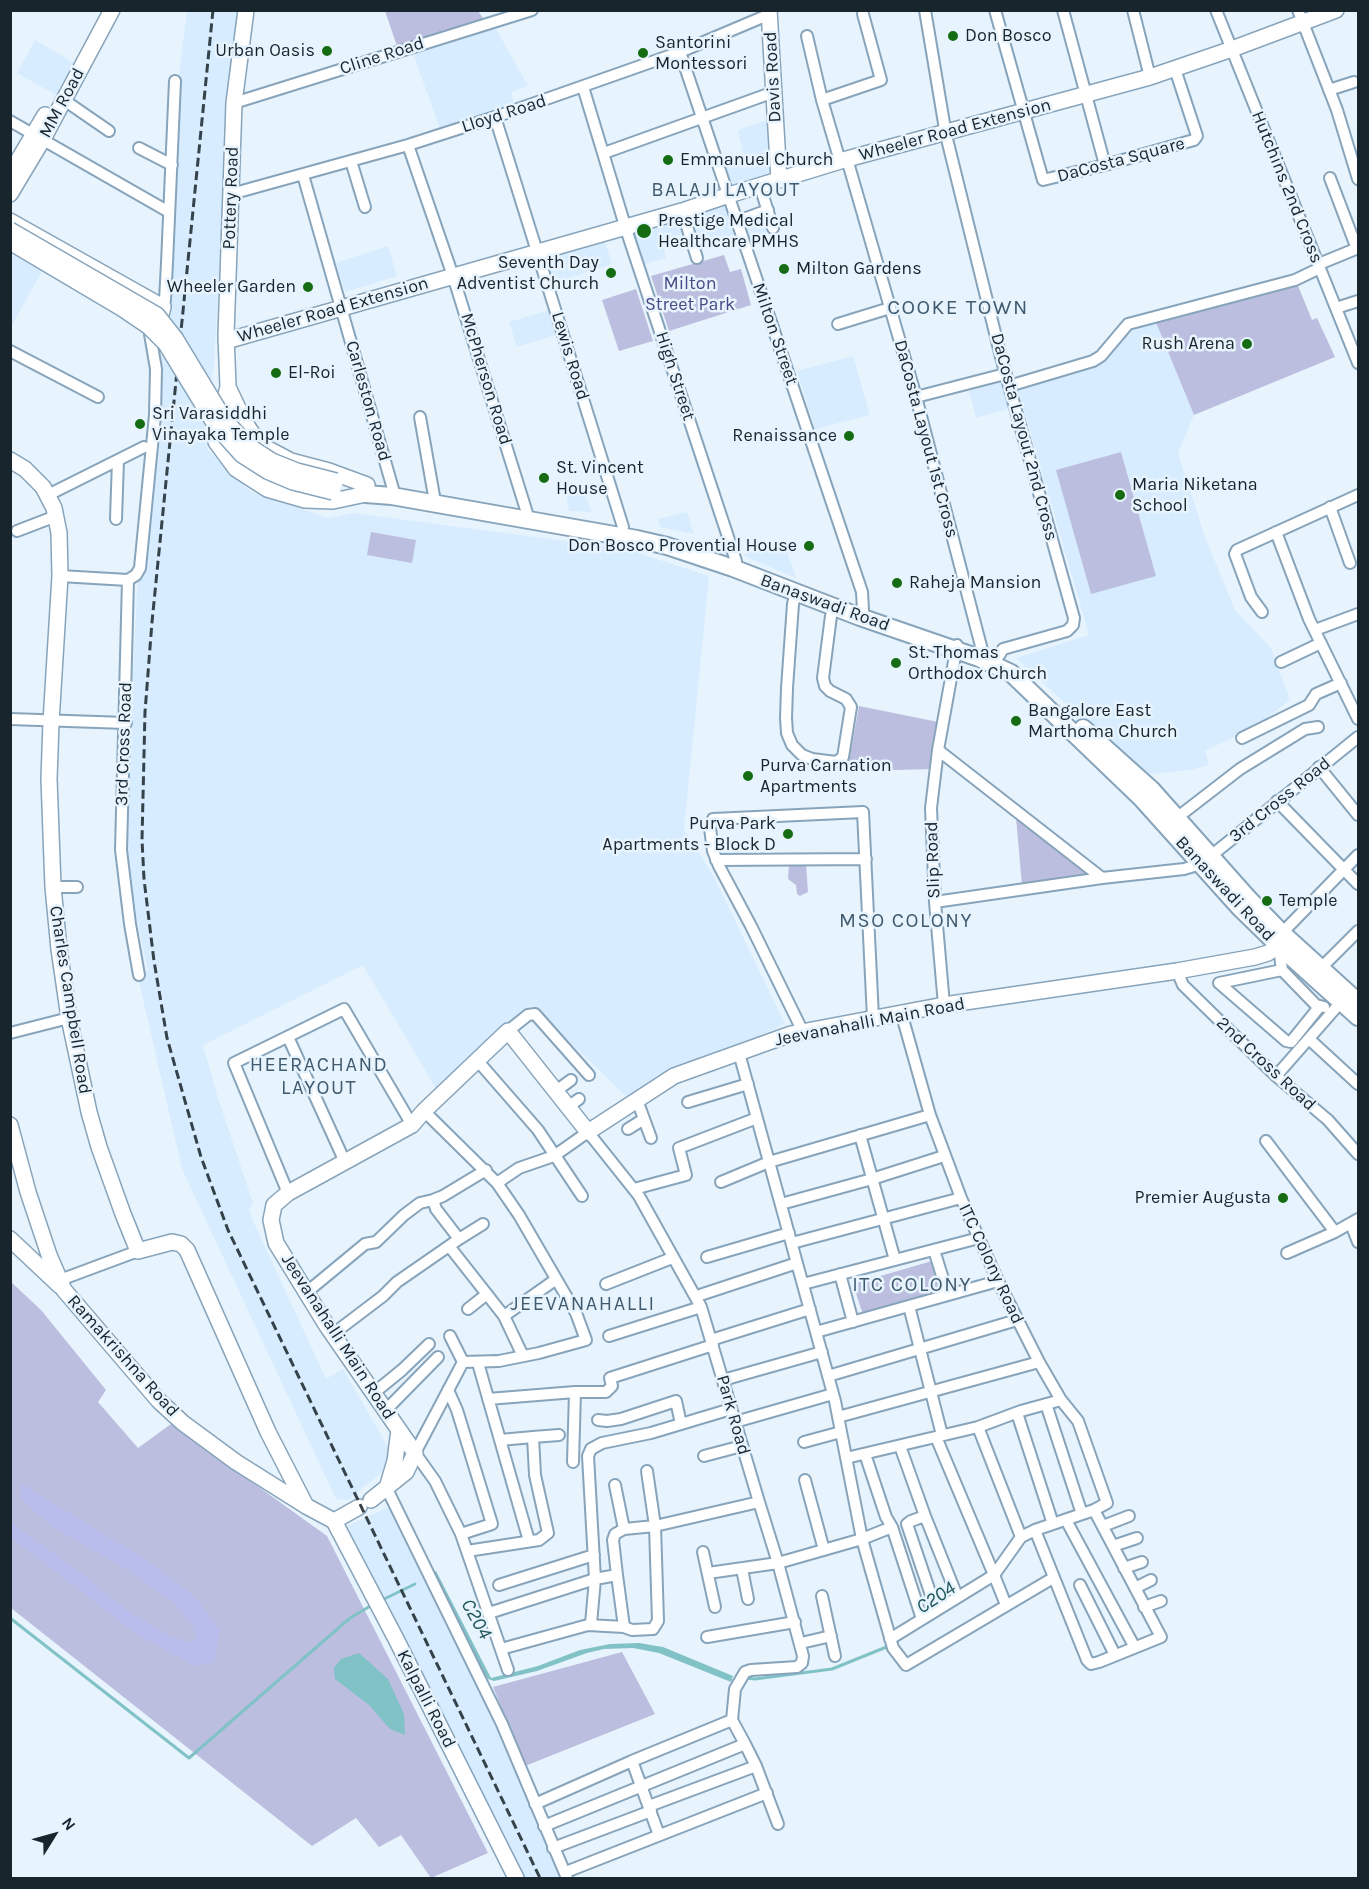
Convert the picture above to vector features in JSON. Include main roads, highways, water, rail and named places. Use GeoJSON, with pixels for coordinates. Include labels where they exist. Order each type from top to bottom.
{"type":"FeatureCollection","features":[{"type":"Feature","properties":{"kind":"main road","name":"Banaswadi Road"},"geometry":{"type":"LineString","coordinates":[[861,614],[736,561],[623,527],[527,513],[393,489],[367,490],[667,546],[834,607],[1015,664],[1096,741],[1152,790],[1172,822],[1206,860],[1339,1005],[1359,1017]]}},
{"type":"Feature","properties":{"kind":"main road","name":"Banaswadi Road"},"geometry":{"type":"LineString","coordinates":[[1280,939],[1321,968],[1359,1002]]}},
{"type":"Feature","properties":{"kind":"waterway","name":"C204"},"geometry":{"type":"LineString","coordinates":[[380,1601],[415,1584]]}},
{"type":"Feature","properties":{"kind":"waterway","name":"C204"},"geometry":{"type":"LineString","coordinates":[[10,1618],[189,1758],[350,1618],[372,1605]]}},
{"type":"Feature","properties":{"kind":"waterway","name":"C204"},"geometry":{"type":"LineString","coordinates":[[745,1678],[755,1679],[832,1669],[889,1646]]}},
{"type":"Feature","properties":{"kind":"railway"},"geometry":{"type":"LineString","coordinates":[[213,10],[145,712],[142,840],[144,879],[154,961],[167,1038],[201,1157],[228,1230],[540,1878]]}},
{"type":"Feature","properties":{"kind":"place","name":"Don Bosco"},"geometry":{"type":"Point","coordinates":[953,36]}},
{"type":"Feature","properties":{"kind":"place","name":"Urban Oasis"},"geometry":{"type":"Point","coordinates":[327,51]}},
{"type":"Feature","properties":{"kind":"place","name":"Santorini Montessori"},"geometry":{"type":"Point","coordinates":[643,53]}},
{"type":"Feature","properties":{"kind":"place","name":"Emmanuel Church"},"geometry":{"type":"Point","coordinates":[668,160]}},
{"type":"Feature","properties":{"kind":"place","name":"Prestige Medical Healthcare PMHS"},"geometry":{"type":"Point","coordinates":[644,231]}},
{"type":"Feature","properties":{"kind":"place","name":"Milton Gardens"},"geometry":{"type":"Point","coordinates":[784,269]}},
{"type":"Feature","properties":{"kind":"place","name":"Seventh Day Adventist Church"},"geometry":{"type":"Point","coordinates":[611,273]}},
{"type":"Feature","properties":{"kind":"place","name":"Wheeler Garden"},"geometry":{"type":"Point","coordinates":[308,287]}},
{"type":"Feature","properties":{"kind":"place","name":"Rush Arena"},"geometry":{"type":"Point","coordinates":[1247,344]}},
{"type":"Feature","properties":{"kind":"place","name":"El-Roi"},"geometry":{"type":"Point","coordinates":[276,373]}},
{"type":"Feature","properties":{"kind":"place","name":"Sri Varasiddhi Vinayaka Temple"},"geometry":{"type":"Point","coordinates":[140,424]}},
{"type":"Feature","properties":{"kind":"place","name":"Renaissance"},"geometry":{"type":"Point","coordinates":[849,436]}},
{"type":"Feature","properties":{"kind":"place","name":"St. Vincent House"},"geometry":{"type":"Point","coordinates":[544,478]}},
{"type":"Feature","properties":{"kind":"place","name":"Maria Niketana School"},"geometry":{"type":"Point","coordinates":[1120,495]}},
{"type":"Feature","properties":{"kind":"place","name":"Don Bosco Provential House"},"geometry":{"type":"Point","coordinates":[809,546]}},
{"type":"Feature","properties":{"kind":"place","name":"Raheja Mansion"},"geometry":{"type":"Point","coordinates":[897,583]}},
{"type":"Feature","properties":{"kind":"place","name":"St. Thomas Orthodox Church"},"geometry":{"type":"Point","coordinates":[896,663]}},
{"type":"Feature","properties":{"kind":"place","name":"Bangalore East Marthoma Church"},"geometry":{"type":"Point","coordinates":[1016,721]}},
{"type":"Feature","properties":{"kind":"place","name":"Purva Carnation Apartments"},"geometry":{"type":"Point","coordinates":[748,776]}},
{"type":"Feature","properties":{"kind":"place","name":"Purva Park Apartments - Block D"},"geometry":{"type":"Point","coordinates":[788,834]}},
{"type":"Feature","properties":{"kind":"place","name":"Temple"},"geometry":{"type":"Point","coordinates":[1267,901]}},
{"type":"Feature","properties":{"kind":"place","name":"Premier Augusta"},"geometry":{"type":"Point","coordinates":[1283,1198]}},
{"type":"Feature","properties":{"kind":"district","name":"BALAJI LAYOUT"},"geometry":{"type":"Point","coordinates":[726,190]}},
{"type":"Feature","properties":{"kind":"district","name":"COOKE TOWN"},"geometry":{"type":"Point","coordinates":[958,308]}},
{"type":"Feature","properties":{"kind":"district","name":"MSO COLONY"},"geometry":{"type":"Point","coordinates":[906,921]}},
{"type":"Feature","properties":{"kind":"district","name":"HEERACHAND LAYOUT"},"geometry":{"type":"Point","coordinates":[319,1076]}},
{"type":"Feature","properties":{"kind":"district","name":"ITC COLONY"},"geometry":{"type":"Point","coordinates":[912,1285]}},
{"type":"Feature","properties":{"kind":"district","name":"JEEVANAHALLI"},"geometry":{"type":"Point","coordinates":[583,1304]}},
{"type":"Feature","properties":{"kind":"park label","name":"Milton Street Park"},"geometry":{"type":"Point","coordinates":[690,294]}}]}
